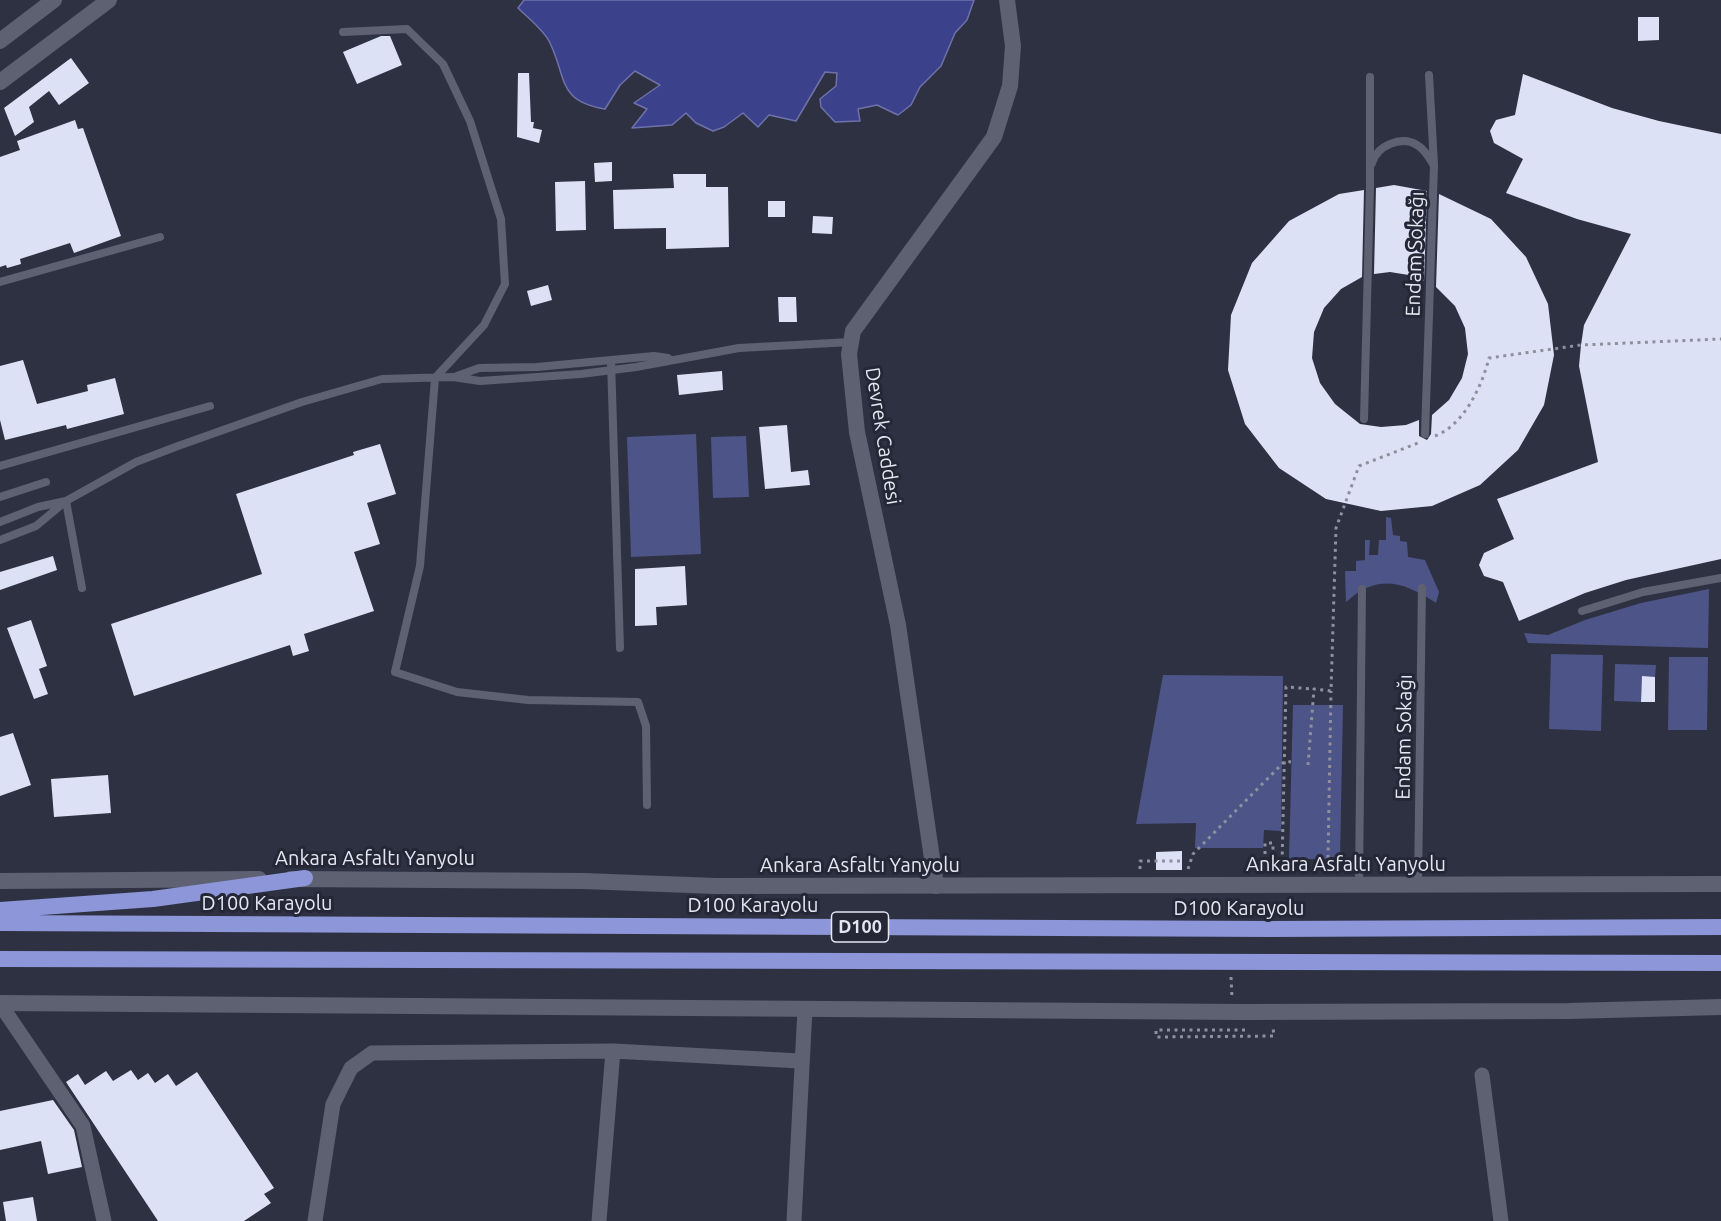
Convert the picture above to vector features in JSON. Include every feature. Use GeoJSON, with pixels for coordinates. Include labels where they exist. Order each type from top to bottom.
{"type":"FeatureCollection","features":[{"type":"Feature","properties":{"kind":"highway"},"geometry":{"type":"LineString","coordinates":[[0,910],[153,899],[305,878]]}},
{"type":"Feature","properties":{"kind":"highway","name":"D100 Karayolu"},"geometry":{"type":"LineString","coordinates":[[0,923],[1247,929],[1721,927]]}},
{"type":"Feature","properties":{"kind":"highway","name":"D100"},"geometry":{"type":"LineString","coordinates":[[0,959],[1721,963]]}},
{"type":"Feature","properties":{"kind":"main road"},"geometry":{"type":"LineString","coordinates":[[0,41],[54,0]]}},
{"type":"Feature","properties":{"kind":"main road"},"geometry":{"type":"LineString","coordinates":[[0,82],[109,0]]}},
{"type":"Feature","properties":{"kind":"main road","name":"Devrek Caddesi"},"geometry":{"type":"LineString","coordinates":[[936,886],[898,625],[857,432],[849,354],[853,331],[993,137],[1010,86],[1013,46],[1007,0]]}},
{"type":"Feature","properties":{"kind":"main road","name":"Ankara Asfaltı Yanyolu"},"geometry":{"type":"LineString","coordinates":[[0,881],[305,878],[583,881],[716,886],[1721,884]]}},
{"type":"Feature","properties":{"kind":"main road"},"geometry":{"type":"LineString","coordinates":[[0,1004],[1243,1012],[1569,1011],[1721,1007]]}},
{"type":"Feature","properties":{"kind":"street"},"geometry":{"type":"LineString","coordinates":[[0,1004],[82,1125],[104,1221]]}},
{"type":"Feature","properties":{"kind":"street"},"geometry":{"type":"LineString","coordinates":[[794,1221],[800,1061],[805,1009]]}},
{"type":"Feature","properties":{"kind":"street"},"geometry":{"type":"LineString","coordinates":[[315,1221],[333,1104],[351,1068],[372,1053],[614,1051],[800,1061]]}},
{"type":"Feature","properties":{"kind":"street"},"geometry":{"type":"LineString","coordinates":[[599,1221],[614,1051]]}},
{"type":"Feature","properties":{"kind":"street"},"geometry":{"type":"LineString","coordinates":[[1482,1076],[1501,1221]]}},
{"type":"Feature","properties":{"kind":"lane"},"geometry":{"type":"LineString","coordinates":[[343,32],[407,29],[442,64],[470,121],[501,219],[505,284],[484,325],[435,378],[420,566],[395,672],[457,692],[528,700],[638,702],[646,726],[647,805]]}},
{"type":"Feature","properties":{"kind":"lane","name":"Endam Sokağı"},"geometry":{"type":"LineString","coordinates":[[1428,436],[1434,165],[1430,75]]}},
{"type":"Feature","properties":{"kind":"lane"},"geometry":{"type":"LineString","coordinates":[[1364,419],[1370,186],[1370,77]]}},
{"type":"Feature","properties":{"kind":"lane"},"geometry":{"type":"LineString","coordinates":[[1370,169],[1374,155],[1383,147],[1406,141],[1416,144],[1434,165]]}},
{"type":"Feature","properties":{"kind":"lane"},"geometry":{"type":"LineString","coordinates":[[0,282],[160,237]]}},
{"type":"Feature","properties":{"kind":"lane"},"geometry":{"type":"LineString","coordinates":[[0,540],[36,526],[66,501],[136,462],[302,402],[382,379],[453,377],[480,381],[611,370],[740,348],[851,342]]}},
{"type":"Feature","properties":{"kind":"lane"},"geometry":{"type":"LineString","coordinates":[[453,377],[479,368],[537,368],[654,356],[672,359]]}},
{"type":"Feature","properties":{"kind":"lane"},"geometry":{"type":"LineString","coordinates":[[611,360],[621,648]]}},
{"type":"Feature","properties":{"kind":"lane"},"geometry":{"type":"LineString","coordinates":[[0,465],[210,406]]}},
{"type":"Feature","properties":{"kind":"lane"},"geometry":{"type":"LineString","coordinates":[[0,497],[46,482]]}},
{"type":"Feature","properties":{"kind":"lane"},"geometry":{"type":"LineString","coordinates":[[0,522],[38,507],[66,501]]}},
{"type":"Feature","properties":{"kind":"lane"},"geometry":{"type":"LineString","coordinates":[[66,501],[82,588]]}},
{"type":"Feature","properties":{"kind":"lane"},"geometry":{"type":"LineString","coordinates":[[1581,610],[1643,592],[1721,578]]}},
{"type":"Feature","properties":{"kind":"lane","name":"Endam Sokağı"},"geometry":{"type":"LineString","coordinates":[[1418,885],[1422,588]]}},
{"type":"Feature","properties":{"kind":"lane"},"geometry":{"type":"LineString","coordinates":[[1359,885],[1362,589]]}},
{"type":"Feature","properties":{"kind":"lane"},"geometry":{"type":"LineString","coordinates":[[0,872],[26,880]]}},
{"type":"Feature","properties":{"kind":"path"},"geometry":{"type":"LineString","coordinates":[[1428,436],[1442,434],[1471,404],[1484,379],[1489,358],[1581,345],[1721,339]]}},
{"type":"Feature","properties":{"kind":"path"},"geometry":{"type":"LineString","coordinates":[[1328,858],[1336,528],[1359,466],[1421,442]]}},
{"type":"Feature","properties":{"kind":"path"},"geometry":{"type":"LineString","coordinates":[[1273,865],[1282,865],[1286,687],[1331,691]]}},
{"type":"Feature","properties":{"kind":"path"},"geometry":{"type":"LineString","coordinates":[[1308,765],[1314,689]]}},
{"type":"Feature","properties":{"kind":"path"},"geometry":{"type":"LineString","coordinates":[[1285,761],[1291,762]]}},
{"type":"Feature","properties":{"kind":"path"},"geometry":{"type":"LineString","coordinates":[[1188,875],[1192,854],[1285,761]]}},
{"type":"Feature","properties":{"kind":"path"},"geometry":{"type":"LineString","coordinates":[[1266,873],[1265,843],[1273,843],[1274,875]]}},
{"type":"Feature","properties":{"kind":"path"},"geometry":{"type":"LineString","coordinates":[[1156,861],[1182,861]]}},
{"type":"Feature","properties":{"kind":"path"},"geometry":{"type":"LineString","coordinates":[[1227,1031],[1156,1030],[1156,1037],[1233,1039],[1274,1036]]}},
{"type":"Feature","properties":{"kind":"shaded area"},"geometry":{"type":"Polygon","coordinates":[[[524,0],[974,0],[967,20],[955,33],[941,66],[920,87],[911,105],[898,115],[877,105],[858,109],[860,121],[835,122],[821,107],[820,99],[836,86],[837,73],[825,72],[796,121],[769,115],[758,127],[743,113],[724,127],[713,131],[696,123],[686,113],[672,125],[632,128],[647,109],[634,103],[660,85],[635,71],[620,85],[605,109],[579,100],[566,86],[547,38],[518,8],[524,0]]]}},
{"type":"Feature","properties":{"kind":"shaded area"},"geometry":{"type":"Polygon","coordinates":[[[696,434],[701,554],[631,557],[627,437],[696,434]]]}},
{"type":"Feature","properties":{"kind":"shaded area"},"geometry":{"type":"Polygon","coordinates":[[[746,436],[749,497],[713,498],[711,437],[746,436]]]}},
{"type":"Feature","properties":{"kind":"shaded area"},"geometry":{"type":"Polygon","coordinates":[[[1386,517],[1391,518],[1393,535],[1400,536],[1400,541],[1407,542],[1408,557],[1425,560],[1439,592],[1436,603],[1413,590],[1391,584],[1369,587],[1346,602],[1345,571],[1356,571],[1356,561],[1365,560],[1365,540],[1370,540],[1369,555],[1378,555],[1379,540],[1386,540],[1386,517]]]}},
{"type":"Feature","properties":{"kind":"shaded area"},"geometry":{"type":"Polygon","coordinates":[[[1709,589],[1708,648],[1528,643],[1524,633],[1548,635],[1585,620],[1641,603],[1709,589]]]}},
{"type":"Feature","properties":{"kind":"shaded area"},"geometry":{"type":"Polygon","coordinates":[[[1551,654],[1603,655],[1601,731],[1549,729],[1551,654]]]}},
{"type":"Feature","properties":{"kind":"shaded area"},"geometry":{"type":"Polygon","coordinates":[[[1669,657],[1708,657],[1707,730],[1668,730],[1669,657]]]}},
{"type":"Feature","properties":{"kind":"shaded area"},"geometry":{"type":"Polygon","coordinates":[[[1615,664],[1656,665],[1655,677],[1642,677],[1641,702],[1614,701],[1615,664]]]}},
{"type":"Feature","properties":{"kind":"shaded area"},"geometry":{"type":"Polygon","coordinates":[[[1163,675],[1283,676],[1281,831],[1264,830],[1263,848],[1195,848],[1196,823],[1136,824],[1163,675]]]}},
{"type":"Feature","properties":{"kind":"shaded area"},"geometry":{"type":"Polygon","coordinates":[[[1293,705],[1343,705],[1340,859],[1289,859],[1293,705]]]}},
{"type":"Feature","properties":{"kind":"building"},"geometry":{"type":"Polygon","coordinates":[[[1638,17],[1659,17],[1659,40],[1638,41],[1638,17]]]}},
{"type":"Feature","properties":{"kind":"building"},"geometry":{"type":"Polygon","coordinates":[[[381,36],[390,36],[402,65],[357,84],[343,52],[381,36]]]}},
{"type":"Feature","properties":{"kind":"building"},"geometry":{"type":"Polygon","coordinates":[[[71,58],[89,83],[59,105],[49,91],[29,107],[34,122],[15,136],[4,108],[71,58]]]}},
{"type":"Feature","properties":{"kind":"building"},"geometry":{"type":"Polygon","coordinates":[[[518,73],[529,73],[531,122],[534,122],[533,128],[542,130],[539,143],[517,137],[518,73]]]}},
{"type":"Feature","properties":{"kind":"building"},"geometry":{"type":"Polygon","coordinates":[[[1523,74],[1612,108],[1721,134],[1721,559],[1626,580],[1585,593],[1519,621],[1503,582],[1484,576],[1479,565],[1484,553],[1514,539],[1497,499],[1598,462],[1579,366],[1581,345],[1584,325],[1631,234],[1577,219],[1506,193],[1523,159],[1494,143],[1490,131],[1496,120],[1515,115],[1523,74]]]}},
{"type":"Feature","properties":{"kind":"building"},"geometry":{"type":"Polygon","coordinates":[[[75,120],[78,129],[83,128],[121,236],[74,253],[70,243],[20,259],[21,264],[7,268],[6,265],[0,267],[0,157],[20,150],[17,141],[75,120]]]}},
{"type":"Feature","properties":{"kind":"building"},"geometry":{"type":"Polygon","coordinates":[[[612,162],[612,181],[595,182],[594,163],[612,162]]]}},
{"type":"Feature","properties":{"kind":"building"},"geometry":{"type":"Polygon","coordinates":[[[673,174],[706,174],[706,187],[728,187],[729,247],[666,249],[666,228],[614,229],[613,190],[674,188],[673,174]]]}},
{"type":"Feature","properties":{"kind":"building"},"geometry":{"type":"Polygon","coordinates":[[[585,181],[586,230],[556,231],[555,182],[585,181]]]}},
{"type":"Feature","properties":{"kind":"building"},"geometry":{"type":"Polygon","coordinates":[[[1394,185],[1427,191],[1424,281],[1415,276],[1390,272],[1374,274],[1376,188],[1394,185]]]}},
{"type":"Feature","properties":{"kind":"building"},"geometry":{"type":"Polygon","coordinates":[[[1364,190],[1362,277],[1341,289],[1324,308],[1314,332],[1312,358],[1320,383],[1335,404],[1360,424],[1381,427],[1406,425],[1419,420],[1419,436],[1427,440],[1431,434],[1432,415],[1449,400],[1462,378],[1468,354],[1465,328],[1455,306],[1436,287],[1439,194],[1491,219],[1526,257],[1548,304],[1554,355],[1544,405],[1518,450],[1480,485],[1432,506],[1381,511],[1326,499],[1279,468],[1245,424],[1228,370],[1231,315],[1252,263],[1289,221],[1339,194],[1364,190]]]}},
{"type":"Feature","properties":{"kind":"building"},"geometry":{"type":"Polygon","coordinates":[[[768,201],[785,201],[785,217],[768,217],[768,201]]]}},
{"type":"Feature","properties":{"kind":"building"},"geometry":{"type":"Polygon","coordinates":[[[813,216],[833,217],[832,234],[812,233],[813,216]]]}},
{"type":"Feature","properties":{"kind":"building"},"geometry":{"type":"Polygon","coordinates":[[[548,285],[552,300],[531,306],[527,291],[548,285]]]}},
{"type":"Feature","properties":{"kind":"building"},"geometry":{"type":"Polygon","coordinates":[[[778,297],[796,297],[797,322],[779,322],[778,297]]]}},
{"type":"Feature","properties":{"kind":"building"},"geometry":{"type":"Polygon","coordinates":[[[23,360],[37,404],[88,391],[87,385],[115,378],[124,414],[67,429],[66,425],[5,440],[0,420],[0,366],[23,360]]]}},
{"type":"Feature","properties":{"kind":"building"},"geometry":{"type":"Polygon","coordinates":[[[722,371],[723,390],[679,395],[677,375],[722,371]]]}},
{"type":"Feature","properties":{"kind":"building"},"geometry":{"type":"Polygon","coordinates":[[[787,425],[791,472],[808,470],[810,485],[765,489],[759,427],[787,425]]]}},
{"type":"Feature","properties":{"kind":"building"},"geometry":{"type":"Polygon","coordinates":[[[380,444],[396,494],[367,503],[380,544],[354,552],[374,611],[304,634],[309,651],[293,656],[290,645],[134,696],[111,624],[262,574],[236,494],[354,455],[353,452],[380,444]]]}},
{"type":"Feature","properties":{"kind":"building"},"geometry":{"type":"Polygon","coordinates":[[[53,556],[57,570],[0,590],[0,572],[53,556]]]}},
{"type":"Feature","properties":{"kind":"building"},"geometry":{"type":"Polygon","coordinates":[[[685,566],[687,605],[656,607],[657,625],[635,626],[635,569],[685,566]]]}},
{"type":"Feature","properties":{"kind":"building"},"geometry":{"type":"Polygon","coordinates":[[[31,620],[47,666],[39,669],[48,694],[34,699],[7,628],[31,620]]]}},
{"type":"Feature","properties":{"kind":"building"},"geometry":{"type":"Polygon","coordinates":[[[1642,676],[1655,677],[1655,702],[1641,702],[1642,676]]]}},
{"type":"Feature","properties":{"kind":"building"},"geometry":{"type":"Polygon","coordinates":[[[13,733],[31,785],[0,796],[0,737],[13,733]]]}},
{"type":"Feature","properties":{"kind":"building"},"geometry":{"type":"Polygon","coordinates":[[[108,775],[111,813],[54,817],[51,779],[108,775]]]}},
{"type":"Feature","properties":{"kind":"building"},"geometry":{"type":"Polygon","coordinates":[[[1182,851],[1182,870],[1156,870],[1156,852],[1182,851]]]}},
{"type":"Feature","properties":{"kind":"building"},"geometry":{"type":"Polygon","coordinates":[[[131,1070],[138,1080],[148,1073],[155,1083],[168,1074],[176,1086],[197,1072],[274,1188],[264,1194],[271,1203],[244,1221],[158,1221],[66,1082],[78,1074],[85,1085],[106,1071],[113,1081],[131,1070]]]}},
{"type":"Feature","properties":{"kind":"building"},"geometry":{"type":"Polygon","coordinates":[[[53,1100],[74,1130],[82,1167],[48,1174],[41,1141],[0,1150],[0,1111],[53,1100]]]}},
{"type":"Feature","properties":{"kind":"building"},"geometry":{"type":"Polygon","coordinates":[[[33,1197],[37,1221],[6,1221],[3,1202],[33,1197]]]}}]}
